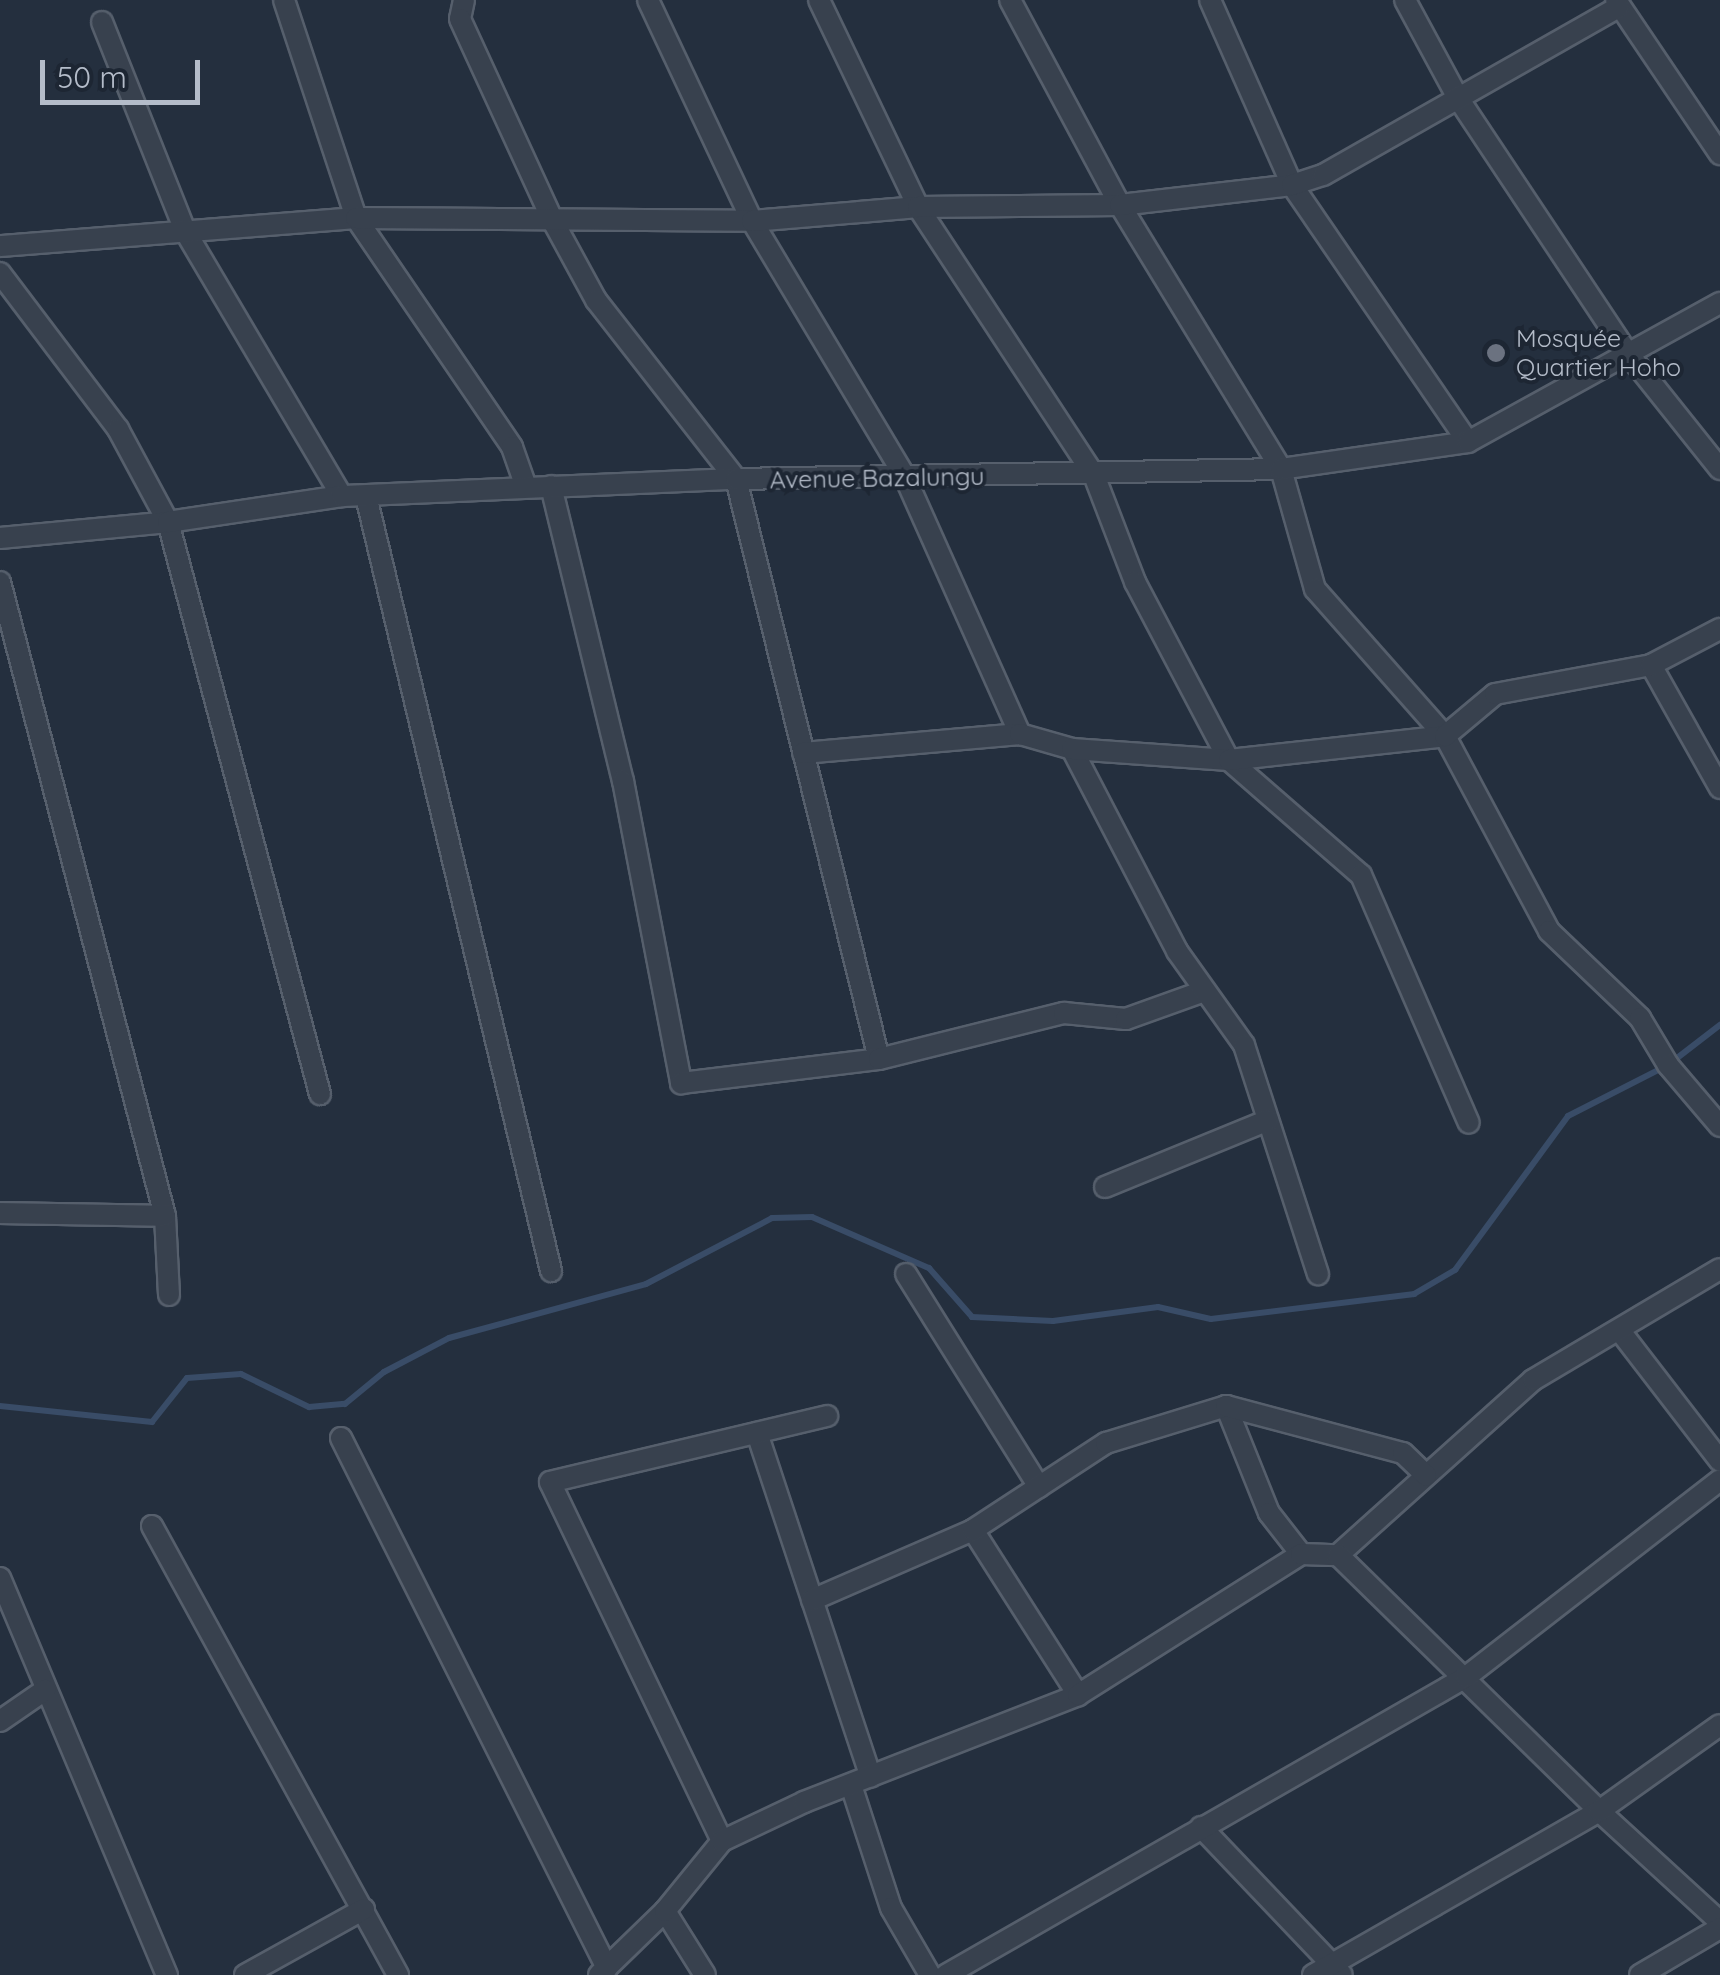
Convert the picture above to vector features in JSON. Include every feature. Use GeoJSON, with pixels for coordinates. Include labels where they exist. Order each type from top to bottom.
{"type":"FeatureCollection","features":[{"type":"Feature","properties":{"kind":"street"},"geometry":{"type":"LineString","coordinates":[[284,0],[356,218],[512,447],[526,486]]}},
{"type":"Feature","properties":{"kind":"street"},"geometry":{"type":"LineString","coordinates":[[464,0],[460,18],[554,222],[596,300],[736,480],[880,1059]]}},
{"type":"Feature","properties":{"kind":"street"},"geometry":{"type":"LineString","coordinates":[[648,0],[752,221],[905,477],[1020,734]]}},
{"type":"Feature","properties":{"kind":"street"},"geometry":{"type":"LineString","coordinates":[[819,0],[918,207],[1094,475],[1135,582],[1229,760],[1361,875],[1469,1124]]}},
{"type":"Feature","properties":{"kind":"street"},"geometry":{"type":"LineString","coordinates":[[1010,0],[1120,205],[1280,469],[1315,589],[1444,736],[1549,931],[1640,1018],[1668,1065],[1720,1126]]}},
{"type":"Feature","properties":{"kind":"street"},"geometry":{"type":"LineString","coordinates":[[1210,0],[1292,184],[1468,442]]}},
{"type":"Feature","properties":{"kind":"street"},"geometry":{"type":"LineString","coordinates":[[1405,0],[1458,98],[1629,355],[1720,469]]}},
{"type":"Feature","properties":{"kind":"street"},"geometry":{"type":"LineString","coordinates":[[0,246],[356,218],[752,221],[918,207],[1120,205],[1292,184],[1323,176],[1618,3],[1720,154]]}},
{"type":"Feature","properties":{"kind":"street"},"geometry":{"type":"LineString","coordinates":[[102,22],[184,232],[342,496]]}},
{"type":"Feature","properties":{"kind":"street"},"geometry":{"type":"LineString","coordinates":[[0,273],[118,429],[168,522],[320,1094]]}},
{"type":"Feature","properties":{"kind":"street","name":"Avenue Bazalungu"},"geometry":{"type":"LineString","coordinates":[[0,538],[168,522],[342,496],[526,486],[1280,469],[1468,442],[1720,303]]}},
{"type":"Feature","properties":{"kind":"street"},"geometry":{"type":"LineString","coordinates":[[551,486],[623,780],[681,1083],[880,1059],[1064,1012],[1126,1019],[1204,992]]}},
{"type":"Feature","properties":{"kind":"street"},"geometry":{"type":"LineString","coordinates":[[366,496],[551,1270]]}},
{"type":"Feature","properties":{"kind":"street"},"geometry":{"type":"LineString","coordinates":[[0,582],[165,1216],[169,1295]]}},
{"type":"Feature","properties":{"kind":"street"},"geometry":{"type":"LineString","coordinates":[[803,753],[1020,734],[1072,749],[1229,760],[1444,736],[1495,694],[1651,665],[1720,629]]}},
{"type":"Feature","properties":{"kind":"street"},"geometry":{"type":"LineString","coordinates":[[1651,665],[1720,788]]}},
{"type":"Feature","properties":{"kind":"street"},"geometry":{"type":"LineString","coordinates":[[1072,749],[1177,951],[1244,1045],[1318,1274]]}},
{"type":"Feature","properties":{"kind":"street"},"geometry":{"type":"LineString","coordinates":[[1105,1188],[1268,1120]]}},
{"type":"Feature","properties":{"kind":"street"},"geometry":{"type":"LineString","coordinates":[[0,1213],[165,1216]]}},
{"type":"Feature","properties":{"kind":"street"},"geometry":{"type":"LineString","coordinates":[[1338,1555],[1533,1380],[1720,1269]]}},
{"type":"Feature","properties":{"kind":"street"},"geometry":{"type":"LineString","coordinates":[[906,1274],[1040,1487]]}},
{"type":"Feature","properties":{"kind":"street"},"geometry":{"type":"LineString","coordinates":[[1620,1331],[1720,1461]]}},
{"type":"Feature","properties":{"kind":"street"},"geometry":{"type":"LineString","coordinates":[[812,1600],[973,1530],[1106,1443],[1226,1406],[1403,1452],[1426,1476]]}},
{"type":"Feature","properties":{"kind":"street"},"geometry":{"type":"LineString","coordinates":[[1226,1406],[1269,1513],[1301,1554]]}},
{"type":"Feature","properties":{"kind":"street"},"geometry":{"type":"LineString","coordinates":[[722,1841],[550,1482],[827,1416]]}},
{"type":"Feature","properties":{"kind":"street"},"geometry":{"type":"LineString","coordinates":[[756,1433],[872,1777]]}},
{"type":"Feature","properties":{"kind":"street"},"geometry":{"type":"LineString","coordinates":[[341,1438],[603,1972],[665,1911],[722,1841],[804,1802],[1078,1695],[1301,1554],[1338,1555],[1720,1924],[1640,1975]]}},
{"type":"Feature","properties":{"kind":"street"},"geometry":{"type":"LineString","coordinates":[[946,1975],[1466,1678],[1720,1480]]}},
{"type":"Feature","properties":{"kind":"street"},"geometry":{"type":"LineString","coordinates":[[152,1526],[398,1975]]}},
{"type":"Feature","properties":{"kind":"street"},"geometry":{"type":"LineString","coordinates":[[973,1530],[1078,1695]]}},
{"type":"Feature","properties":{"kind":"street"},"geometry":{"type":"LineString","coordinates":[[0,1578],[167,1975]]}},
{"type":"Feature","properties":{"kind":"street"},"geometry":{"type":"LineString","coordinates":[[0,1721],[45,1690]]}},
{"type":"Feature","properties":{"kind":"street"},"geometry":{"type":"LineString","coordinates":[[1201,1827],[1328,1971],[1599,1811],[1720,1725]]}},
{"type":"Feature","properties":{"kind":"street"},"geometry":{"type":"LineString","coordinates":[[851,1785],[891,1908],[930,1975]]}},
{"type":"Feature","properties":{"kind":"street"},"geometry":{"type":"LineString","coordinates":[[245,1975],[364,1910]]}},
{"type":"Feature","properties":{"kind":"street"},"geometry":{"type":"LineString","coordinates":[[665,1911],[705,1975]]}},
{"type":"Feature","properties":{"kind":"waterway"},"geometry":{"type":"LineString","coordinates":[[0,1406],[152,1422],[187,1378],[241,1374],[309,1407],[345,1404],[384,1372],[449,1338],[646,1284],[772,1218],[812,1217],[929,1268],[972,1317],[1053,1321],[1158,1307],[1211,1319],[1414,1294],[1455,1270],[1568,1116],[1668,1065],[1720,1025]]}},
{"type":"Feature","properties":{"kind":"place","name":"Mosquée Quartier Hoho"},"geometry":{"type":"Point","coordinates":[1496,353]}}]}
